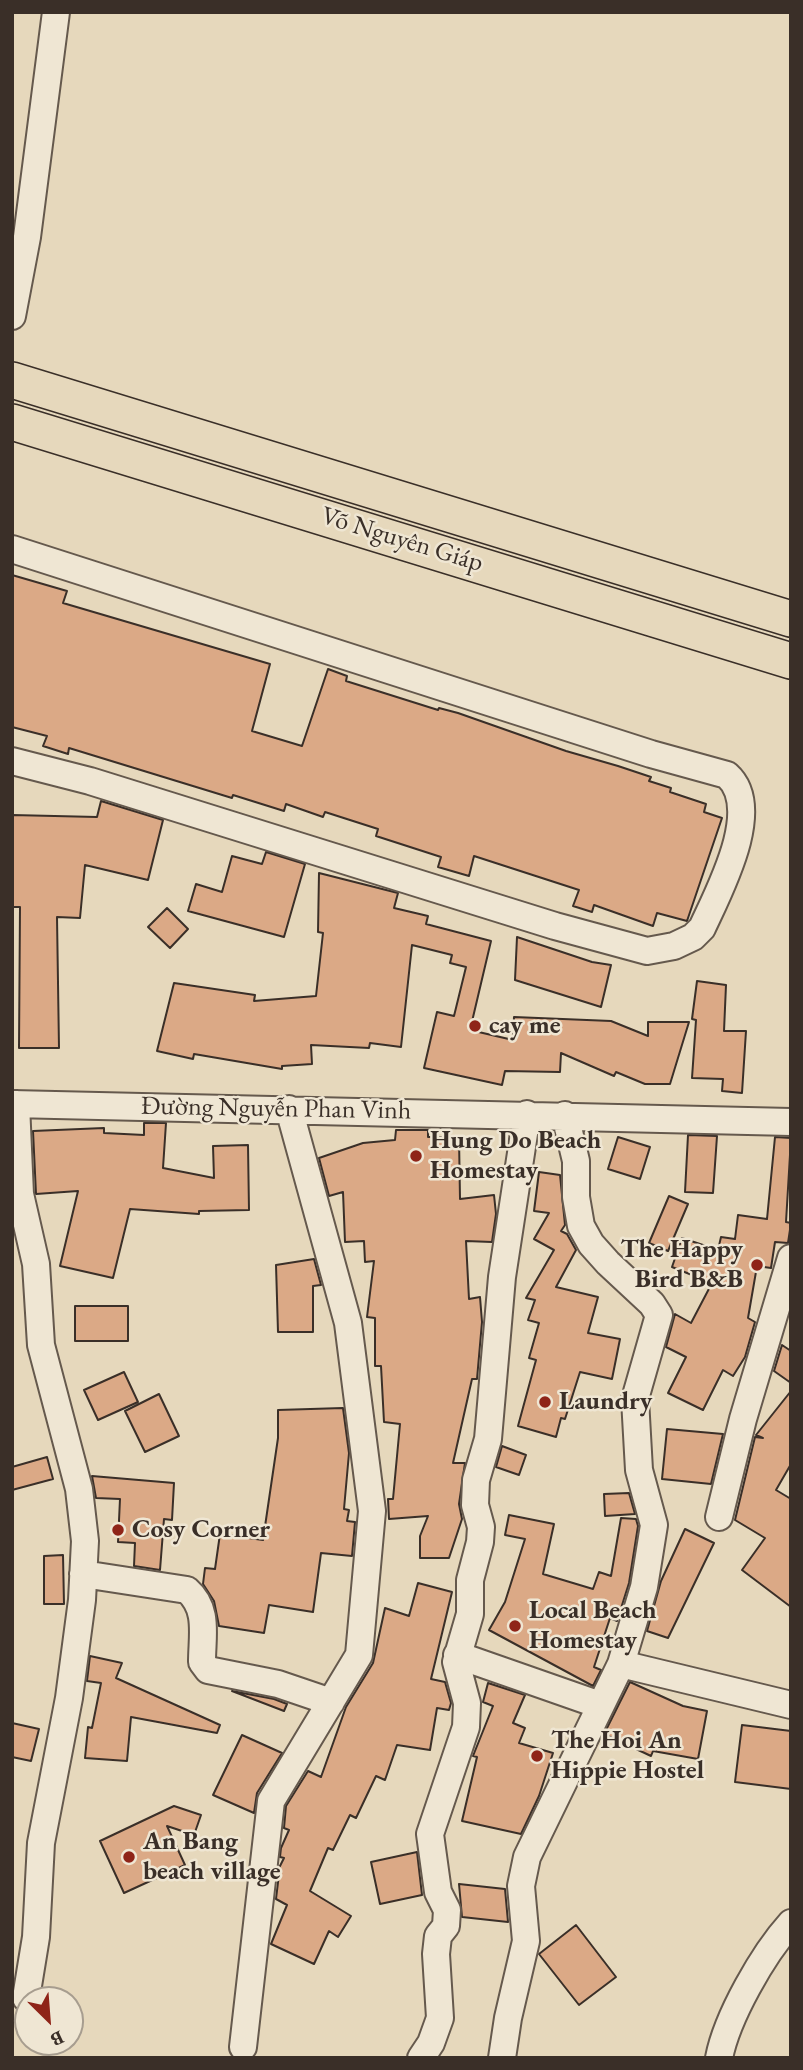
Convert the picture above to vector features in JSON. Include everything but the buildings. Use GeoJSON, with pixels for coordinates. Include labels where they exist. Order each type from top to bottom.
{"type":"FeatureCollection","features":[{"type":"Feature","properties":{"kind":"main road","name":"Võ Nguyên Giáp"},"geometry":{"type":"LineString","coordinates":[[12,380],[791,619]]}},
{"type":"Feature","properties":{"kind":"main road","name":"Võ Nguyên Giáp"},"geometry":{"type":"LineString","coordinates":[[12,422],[791,661]]}},
{"type":"Feature","properties":{"kind":"street"},"geometry":{"type":"LineString","coordinates":[[12,316],[20,235],[56,12]]}},
{"type":"Feature","properties":{"kind":"street"},"geometry":{"type":"LineString","coordinates":[[12,549],[651,754],[727,775],[734,781],[743,809],[735,845],[702,928],[693,937],[674,946],[647,951],[555,926],[90,781],[12,761]]}},
{"type":"Feature","properties":{"kind":"street"},"geometry":{"type":"LineString","coordinates":[[14,1104],[20,1194],[36,1264],[41,1345],[79,1489],[85,1541],[69,1698],[41,1843],[37,1937],[28,1986]]}},
{"type":"Feature","properties":{"kind":"street","name":"Đường Nguyễn Phan Vinh"},"geometry":{"type":"LineString","coordinates":[[14,1104],[791,1122]]}},
{"type":"Feature","properties":{"kind":"street"},"geometry":{"type":"LineString","coordinates":[[243,2047],[271,1801],[359,1655],[372,1511],[348,1323],[289,1109]]}},
{"type":"Feature","properties":{"kind":"street"},"geometry":{"type":"LineString","coordinates":[[421,2058],[440,2018],[436,1954],[438,1936],[446,1926],[447,1910],[438,1892],[430,1835],[466,1727],[467,1703],[460,1686],[457,1655],[470,1614],[470,1580],[480,1542],[481,1527],[475,1505],[476,1480],[488,1439],[502,1277],[527,1114]]}},
{"type":"Feature","properties":{"kind":"street"},"geometry":{"type":"LineString","coordinates":[[502,2058],[526,1941],[521,1886],[527,1857],[621,1664],[644,1587],[654,1525],[639,1470],[635,1399],[659,1315],[652,1304],[591,1244],[581,1226],[576,1197],[576,1161],[565,1115]]}},
{"type":"Feature","properties":{"kind":"street"},"geometry":{"type":"LineString","coordinates":[[719,1517],[743,1419],[791,1258]]}},
{"type":"Feature","properties":{"kind":"street"},"geometry":{"type":"LineString","coordinates":[[83,1574],[187,1590],[198,1600],[203,1615],[202,1662],[208,1670],[278,1684],[331,1702]]}},
{"type":"Feature","properties":{"kind":"street"},"geometry":{"type":"LineString","coordinates":[[457,1655],[600,1705]]}},
{"type":"Feature","properties":{"kind":"street"},"geometry":{"type":"LineString","coordinates":[[621,1664],[791,1704]]}},
{"type":"Feature","properties":{"kind":"street"},"geometry":{"type":"LineString","coordinates":[[719,2058],[742,2002],[765,1960],[791,1923]]}},
{"type":"Feature","properties":{"kind":"place","name":"cay me"},"geometry":{"type":"Point","coordinates":[475,1026]}},
{"type":"Feature","properties":{"kind":"place","name":"Hung Do Beach Homestay"},"geometry":{"type":"Point","coordinates":[416,1156]}},
{"type":"Feature","properties":{"kind":"place","name":"The Happy Bird B&B"},"geometry":{"type":"Point","coordinates":[757,1265]}},
{"type":"Feature","properties":{"kind":"place","name":"Laundry"},"geometry":{"type":"Point","coordinates":[545,1402]}},
{"type":"Feature","properties":{"kind":"place","name":"Cosy Corner"},"geometry":{"type":"Point","coordinates":[118,1530]}},
{"type":"Feature","properties":{"kind":"place","name":"Local Beach Homestay"},"geometry":{"type":"Point","coordinates":[515,1626]}},
{"type":"Feature","properties":{"kind":"place","name":"The Hoi An Hippie Hostel"},"geometry":{"type":"Point","coordinates":[537,1756]}},
{"type":"Feature","properties":{"kind":"place","name":"An Bang beach village"},"geometry":{"type":"Point","coordinates":[129,1857]}}]}
